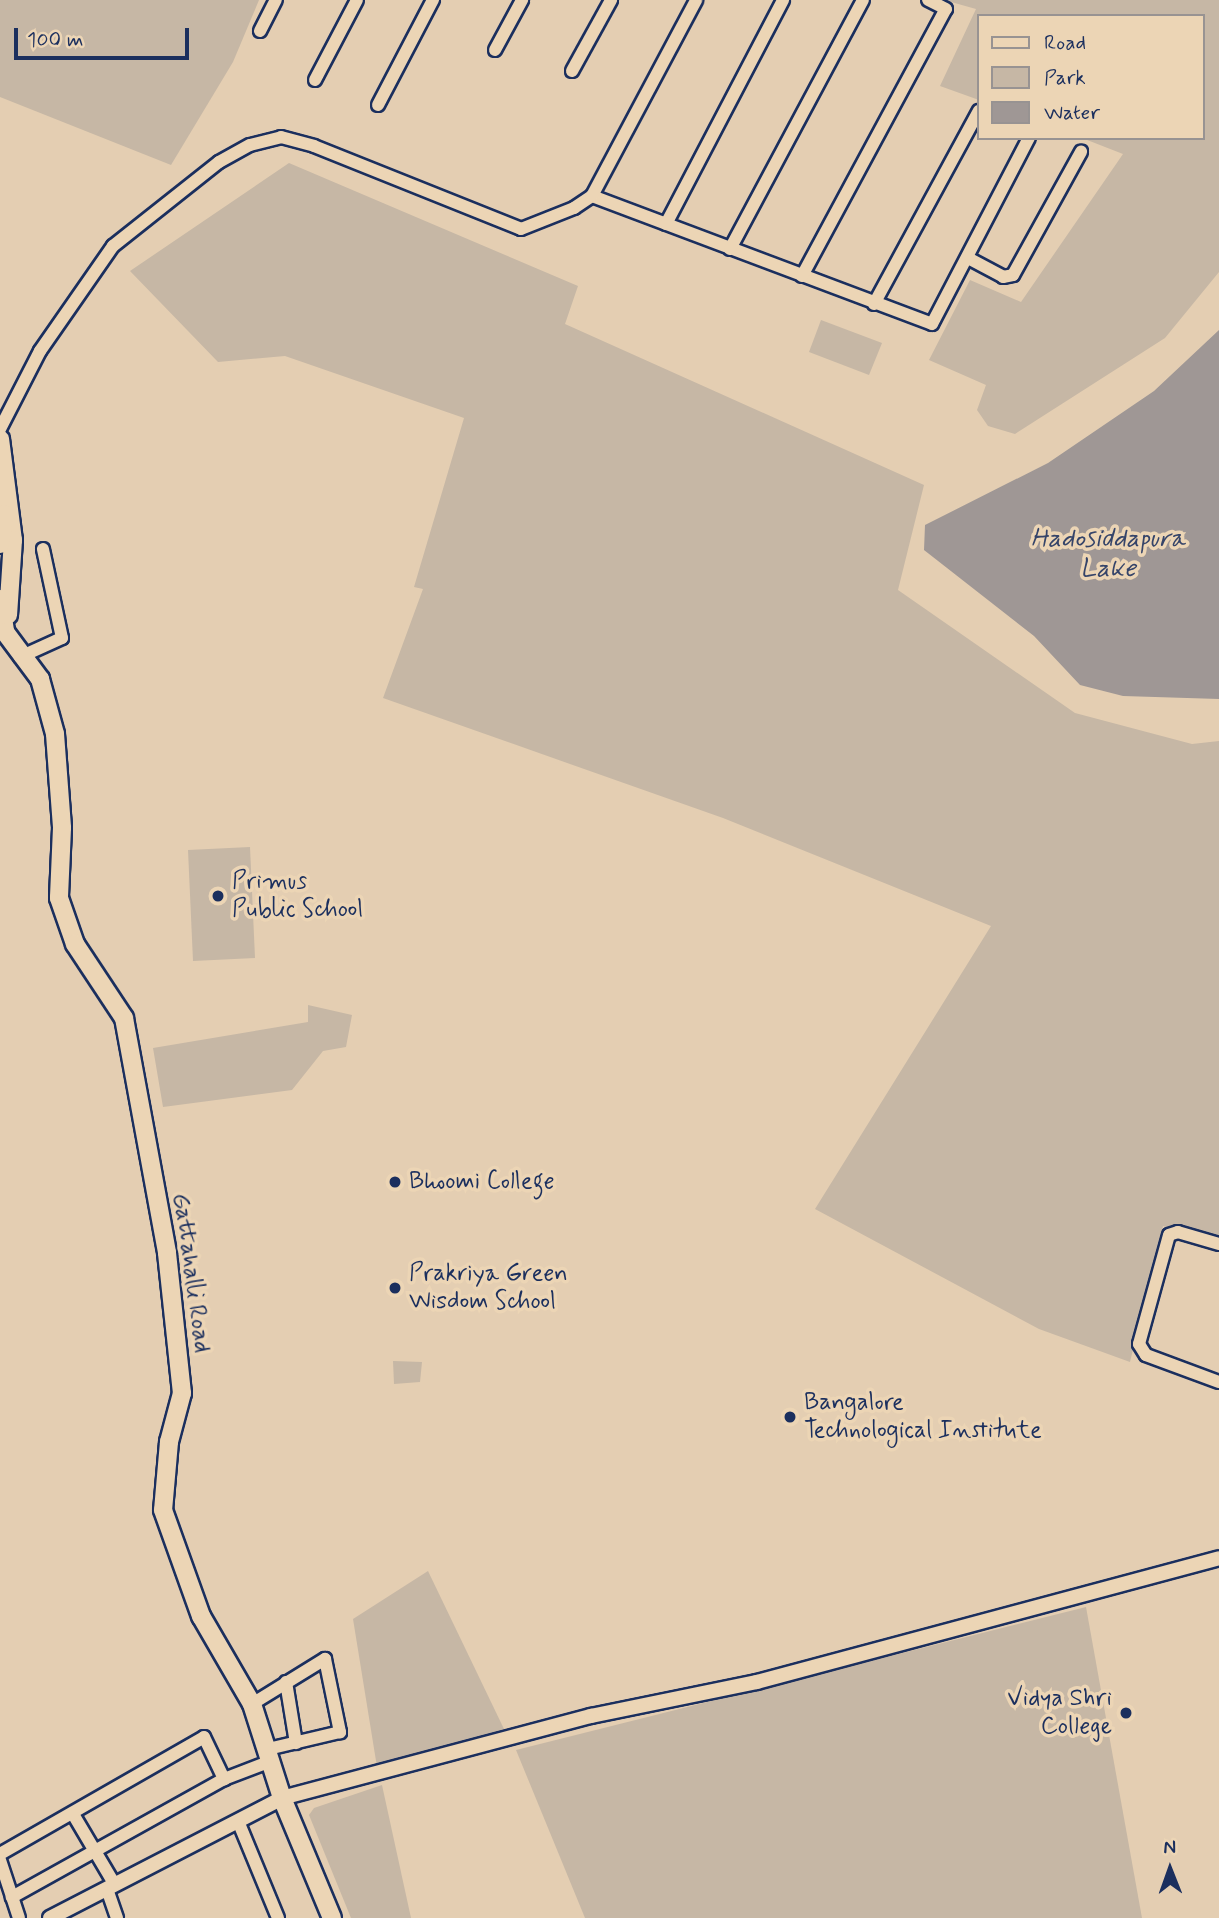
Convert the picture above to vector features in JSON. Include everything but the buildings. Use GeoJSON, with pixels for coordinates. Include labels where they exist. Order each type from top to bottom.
{"type":"FeatureCollection","features":[{"type":"Feature","properties":{"kind":"main road"},"geometry":{"type":"LineString","coordinates":[[0,439],[13,540],[5,632]]}},
{"type":"Feature","properties":{"kind":"main road"},"geometry":{"type":"LineString","coordinates":[[0,544],[8,496]]}},
{"type":"Feature","properties":{"kind":"main road","name":"Gattahalli Road"},"geometry":{"type":"LineString","coordinates":[[0,599],[5,632],[20,657],[40,680],[55,734],[62,828],[59,898],[75,944],[124,1018],[167,1253],[182,1392],[169,1442],[163,1510],[201,1616],[252,1704],[282,1798],[332,1918]]}},
{"type":"Feature","properties":{"kind":"street"},"geometry":{"type":"LineString","coordinates":[[260,31],[276,0]]}},
{"type":"Feature","properties":{"kind":"street"},"geometry":{"type":"LineString","coordinates":[[315,80],[357,0]]}},
{"type":"Feature","properties":{"kind":"street"},"geometry":{"type":"LineString","coordinates":[[378,105],[433,0]]}},
{"type":"Feature","properties":{"kind":"street"},"geometry":{"type":"LineString","coordinates":[[495,50],[522,0]]}},
{"type":"Feature","properties":{"kind":"street"},"geometry":{"type":"LineString","coordinates":[[572,71],[611,0]]}},
{"type":"Feature","properties":{"kind":"street"},"geometry":{"type":"LineString","coordinates":[[0,429],[40,351],[113,246],[219,162],[250,145],[281,137],[314,146],[521,229],[552,221],[592,196],[696,0]]}},
{"type":"Feature","properties":{"kind":"street"},"geometry":{"type":"LineString","coordinates":[[666,224],[783,0]]}},
{"type":"Feature","properties":{"kind":"street"},"geometry":{"type":"LineString","coordinates":[[730,249],[863,0]]}},
{"type":"Feature","properties":{"kind":"street"},"geometry":{"type":"LineString","coordinates":[[802,276],[946,9],[928,0]]}},
{"type":"Feature","properties":{"kind":"street"},"geometry":{"type":"LineString","coordinates":[[874,304],[978,113]]}},
{"type":"Feature","properties":{"kind":"street"},"geometry":{"type":"LineString","coordinates":[[592,196],[932,324],[1028,140]]}},
{"type":"Feature","properties":{"kind":"street"},"geometry":{"type":"LineString","coordinates":[[968,258],[1003,277],[1013,275],[1081,152]]}},
{"type":"Feature","properties":{"kind":"street"},"geometry":{"type":"LineString","coordinates":[[20,657],[62,638],[43,549]]}},
{"type":"Feature","properties":{"kind":"street"},"geometry":{"type":"LineString","coordinates":[[1219,1244],[1178,1232],[1169,1235],[1139,1344],[1146,1355],[1219,1382]]}},
{"type":"Feature","properties":{"kind":"street"},"geometry":{"type":"LineString","coordinates":[[50,1918],[67,1914],[111,1887],[282,1798],[590,1716],[757,1682],[1219,1558]]}},
{"type":"Feature","properties":{"kind":"street"},"geometry":{"type":"LineString","coordinates":[[12,1897],[270,1755],[296,1743],[340,1732],[325,1659],[252,1704]]}},
{"type":"Feature","properties":{"kind":"street"},"geometry":{"type":"LineString","coordinates":[[286,1682],[296,1743]]}},
{"type":"Feature","properties":{"kind":"street"},"geometry":{"type":"LineString","coordinates":[[0,1854],[204,1737],[224,1779]]}},
{"type":"Feature","properties":{"kind":"street"},"geometry":{"type":"LineString","coordinates":[[73,1814],[95,1851],[111,1887],[117,1918]]}},
{"type":"Feature","properties":{"kind":"street"},"geometry":{"type":"LineString","coordinates":[[238,1821],[278,1918]]}},
{"type":"Feature","properties":{"kind":"street"},"geometry":{"type":"LineString","coordinates":[[0,1860],[19,1918]]}},
{"type":"Feature","properties":{"kind":"green space"},"geometry":{"type":"Polygon","coordinates":[[[0,0],[259,0],[233,62],[171,165],[0,97],[0,0]]]}},
{"type":"Feature","properties":{"kind":"green space"},"geometry":{"type":"Polygon","coordinates":[[[944,0],[1219,0],[1219,272],[1165,338],[1015,434],[988,426],[977,410],[986,385],[929,360],[970,280],[1021,302],[1123,154],[1087,140],[1205,140],[1205,14],[978,14],[978,100],[940,86],[976,9],[944,0]]]}},
{"type":"Feature","properties":{"kind":"green space"},"geometry":{"type":"Polygon","coordinates":[[[289,163],[578,286],[565,324],[924,485],[898,590],[1075,713],[1192,744],[1219,741],[1219,1243],[1163,1226],[1130,1362],[1039,1329],[815,1209],[991,926],[723,818],[383,698],[423,589],[414,587],[464,418],[285,356],[218,362],[130,271],[289,163]]]}},
{"type":"Feature","properties":{"kind":"green space"},"geometry":{"type":"Polygon","coordinates":[[[821,320],[882,343],[869,375],[809,352],[821,320]]]}},
{"type":"Feature","properties":{"kind":"green space"},"geometry":{"type":"Polygon","coordinates":[[[250,847],[255,958],[193,961],[188,850],[250,847]]]}},
{"type":"Feature","properties":{"kind":"green space"},"geometry":{"type":"Polygon","coordinates":[[[308,1005],[352,1015],[346,1047],[323,1051],[292,1090],[163,1107],[153,1048],[308,1022],[308,1005]]]}},
{"type":"Feature","properties":{"kind":"green space"},"geometry":{"type":"Polygon","coordinates":[[[393,1361],[422,1362],[420,1382],[394,1384],[393,1361]]]}},
{"type":"Feature","properties":{"kind":"green space"},"geometry":{"type":"Polygon","coordinates":[[[428,1571],[504,1729],[377,1767],[353,1619],[428,1571]]]}},
{"type":"Feature","properties":{"kind":"green space"},"geometry":{"type":"Polygon","coordinates":[[[1086,1607],[1142,1918],[585,1918],[516,1750],[1086,1607]]]}},
{"type":"Feature","properties":{"kind":"green space"},"geometry":{"type":"Polygon","coordinates":[[[382,1785],[411,1918],[351,1918],[309,1815],[314,1808],[382,1785]]]}},
{"type":"Feature","properties":{"kind":"water","name":"Hadosiddapura Lake"},"geometry":{"type":"Polygon","coordinates":[[[1219,330],[1219,699],[1123,696],[1080,685],[1034,636],[924,550],[925,525],[1048,463],[1154,391],[1219,330]]]}},
{"type":"Feature","properties":{"kind":"place","name":"Primus Public School"},"geometry":{"type":"Point","coordinates":[218,896]}},
{"type":"Feature","properties":{"kind":"place","name":"Bhoomi College"},"geometry":{"type":"Point","coordinates":[395,1182]}},
{"type":"Feature","properties":{"kind":"place","name":"Prakriya Green Wisdom School"},"geometry":{"type":"Point","coordinates":[395,1288]}},
{"type":"Feature","properties":{"kind":"place","name":"Bangalore Technological Institute"},"geometry":{"type":"Point","coordinates":[790,1417]}},
{"type":"Feature","properties":{"kind":"place","name":"Vidya Shri College"},"geometry":{"type":"Point","coordinates":[1126,1713]}}]}
